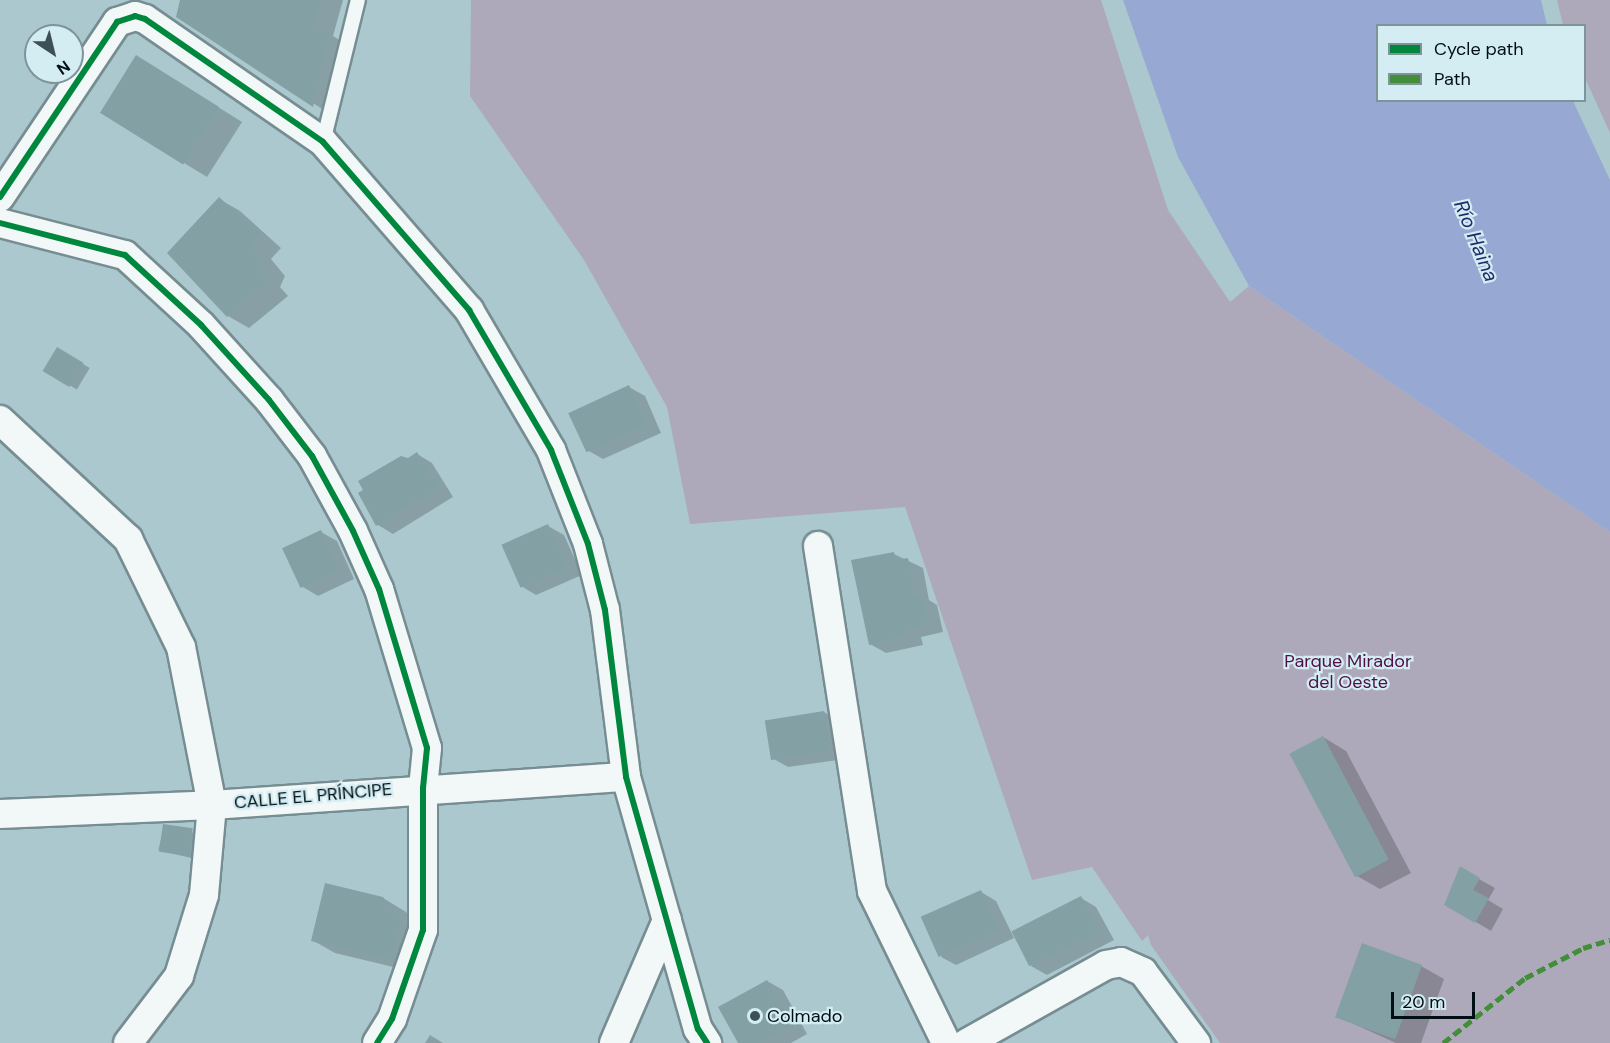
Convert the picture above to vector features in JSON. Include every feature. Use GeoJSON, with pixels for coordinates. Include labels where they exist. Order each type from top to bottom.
{"type":"FeatureCollection","features":[{"type":"Feature","properties":{"kind":"street"},"geometry":{"type":"LineString","coordinates":[[0,197],[117,22],[126,17],[145,19],[323,142],[469,310],[551,450],[588,544],[605,610],[626,777],[698,1029],[706,1043]]}},
{"type":"Feature","properties":{"kind":"street"},"geometry":{"type":"LineString","coordinates":[[0,223],[125,255],[201,325],[269,400],[312,456],[379,590],[418,708],[427,748],[423,788],[423,930],[392,1019],[377,1043]]}},
{"type":"Feature","properties":{"kind":"street"},"geometry":{"type":"LineString","coordinates":[[0,420],[128,538],[181,647],[212,805],[204,895],[179,976],[128,1043]]}},
{"type":"Feature","properties":{"kind":"street"},"geometry":{"type":"LineString","coordinates":[[818,546],[872,891],[946,1043]]}},
{"type":"Feature","properties":{"kind":"street","name":"CALLE EL PRÍNCIPE"},"geometry":{"type":"LineString","coordinates":[[0,814],[212,805],[423,788],[626,777]]}},
{"type":"Feature","properties":{"kind":"street"},"geometry":{"type":"LineString","coordinates":[[614,1043],[667,920]]}},
{"type":"Feature","properties":{"kind":"street"},"geometry":{"type":"LineString","coordinates":[[967,1043],[1106,965],[1121,962],[1143,972],[1196,1043]]}},
{"type":"Feature","properties":{"kind":"lane"},"geometry":{"type":"LineString","coordinates":[[323,142],[358,0]]}},
{"type":"Feature","properties":{"kind":"green space","name":"Parque Mirador del Oeste"},"geometry":{"type":"Polygon","coordinates":[[[471,0],[1101,0],[1168,210],[1230,302],[1249,286],[1610,532],[1610,1043],[1220,1043],[1151,945],[1148,935],[1142,941],[1092,867],[1032,880],[905,507],[690,524],[667,407],[584,260],[470,96],[471,0]]]}},
{"type":"Feature","properties":{"kind":"green space"},"geometry":{"type":"Polygon","coordinates":[[[1557,0],[1610,0],[1610,133],[1586,80],[1586,24],[1563,24],[1557,0]]]}},
{"type":"Feature","properties":{"kind":"water","name":"Río Haina"},"geometry":{"type":"Polygon","coordinates":[[[1123,0],[1541,0],[1547,24],[1376,24],[1376,102],[1573,102],[1610,180],[1610,532],[1249,286],[1178,157],[1123,0]]]}},
{"type":"Feature","properties":{"kind":"building"},"geometry":{"type":"Polygon","coordinates":[[[180,0],[321,0],[313,30],[329,33],[313,107],[176,17],[180,0]]]}},
{"type":"Feature","properties":{"kind":"building"},"geometry":{"type":"Polygon","coordinates":[[[136,55],[219,107],[183,165],[100,113],[136,55]]]}},
{"type":"Feature","properties":{"kind":"building"},"geometry":{"type":"Polygon","coordinates":[[[219,197],[261,235],[251,246],[265,263],[260,274],[268,283],[227,317],[167,253],[219,197]]]}},
{"type":"Feature","properties":{"kind":"building"},"geometry":{"type":"Polygon","coordinates":[[[57,347],[84,363],[69,387],[43,371],[57,347]]]}},
{"type":"Feature","properties":{"kind":"building"},"geometry":{"type":"Polygon","coordinates":[[[629,385],[647,424],[586,452],[568,413],[629,385]]]}},
{"type":"Feature","properties":{"kind":"building"},"geometry":{"type":"Polygon","coordinates":[[[417,452],[439,488],[376,526],[358,493],[363,490],[358,481],[401,456],[408,458],[417,452]]]}},
{"type":"Feature","properties":{"kind":"building"},"geometry":{"type":"Polygon","coordinates":[[[548,524],[567,567],[521,588],[501,545],[548,524]]]}},
{"type":"Feature","properties":{"kind":"building"},"geometry":{"type":"Polygon","coordinates":[[[321,530],[340,570],[301,588],[282,548],[321,530]]]}},
{"type":"Feature","properties":{"kind":"building"},"geometry":{"type":"Polygon","coordinates":[[[894,552],[895,560],[908,558],[915,596],[922,594],[928,624],[907,629],[908,636],[869,645],[851,560],[894,552]]]}},
{"type":"Feature","properties":{"kind":"building"},"geometry":{"type":"Polygon","coordinates":[[[824,711],[830,751],[771,760],[765,720],[824,711]]]}},
{"type":"Feature","properties":{"kind":"building"},"geometry":{"type":"Polygon","coordinates":[[[1323,736],[1389,860],[1355,877],[1289,754],[1323,736]]]}},
{"type":"Feature","properties":{"kind":"building"},"geometry":{"type":"Polygon","coordinates":[[[163,824],[193,828],[189,856],[159,852],[163,824]]]}},
{"type":"Feature","properties":{"kind":"building"},"geometry":{"type":"Polygon","coordinates":[[[1460,866],[1480,878],[1473,890],[1489,898],[1475,923],[1444,905],[1460,866]]]}},
{"type":"Feature","properties":{"kind":"building"},"geometry":{"type":"Polygon","coordinates":[[[325,883],[383,897],[401,921],[391,960],[311,941],[325,883]]]}},
{"type":"Feature","properties":{"kind":"building"},"geometry":{"type":"Polygon","coordinates":[[[981,890],[999,930],[939,957],[921,917],[981,890]]]}},
{"type":"Feature","properties":{"kind":"building"},"geometry":{"type":"Polygon","coordinates":[[[1081,896],[1099,931],[1029,966],[1012,931],[1081,896]]]}},
{"type":"Feature","properties":{"kind":"building"},"geometry":{"type":"Polygon","coordinates":[[[1362,943],[1422,965],[1395,1039],[1335,1017],[1362,943]]]}},
{"type":"Feature","properties":{"kind":"building","name":"Colmado"},"geometry":{"type":"Polygon","coordinates":[[[767,980],[793,1025],[760,1043],[738,1043],[718,1007],[767,980]]]}},
{"type":"Feature","properties":{"kind":"marked path"},"geometry":{"type":"LineString","coordinates":[[1443,1043],[1525,978],[1583,948],[1610,940]]}},
{"type":"Feature","properties":{"kind":"cycle path"},"geometry":{"type":"LineString","coordinates":[[0,197],[117,22],[135,16],[145,19],[323,142],[469,310],[551,450],[588,544],[605,610],[626,777],[698,1029],[707,1043]]}},
{"type":"Feature","properties":{"kind":"cycle path"},"geometry":{"type":"LineString","coordinates":[[0,223],[125,255],[201,325],[269,400],[312,456],[353,531],[379,589],[427,748],[423,788],[423,930],[392,1019],[377,1043]]}},
{"type":"Feature","properties":{"kind":"place","name":"Colmado"},"geometry":{"type":"Point","coordinates":[755,1016]}}]}
